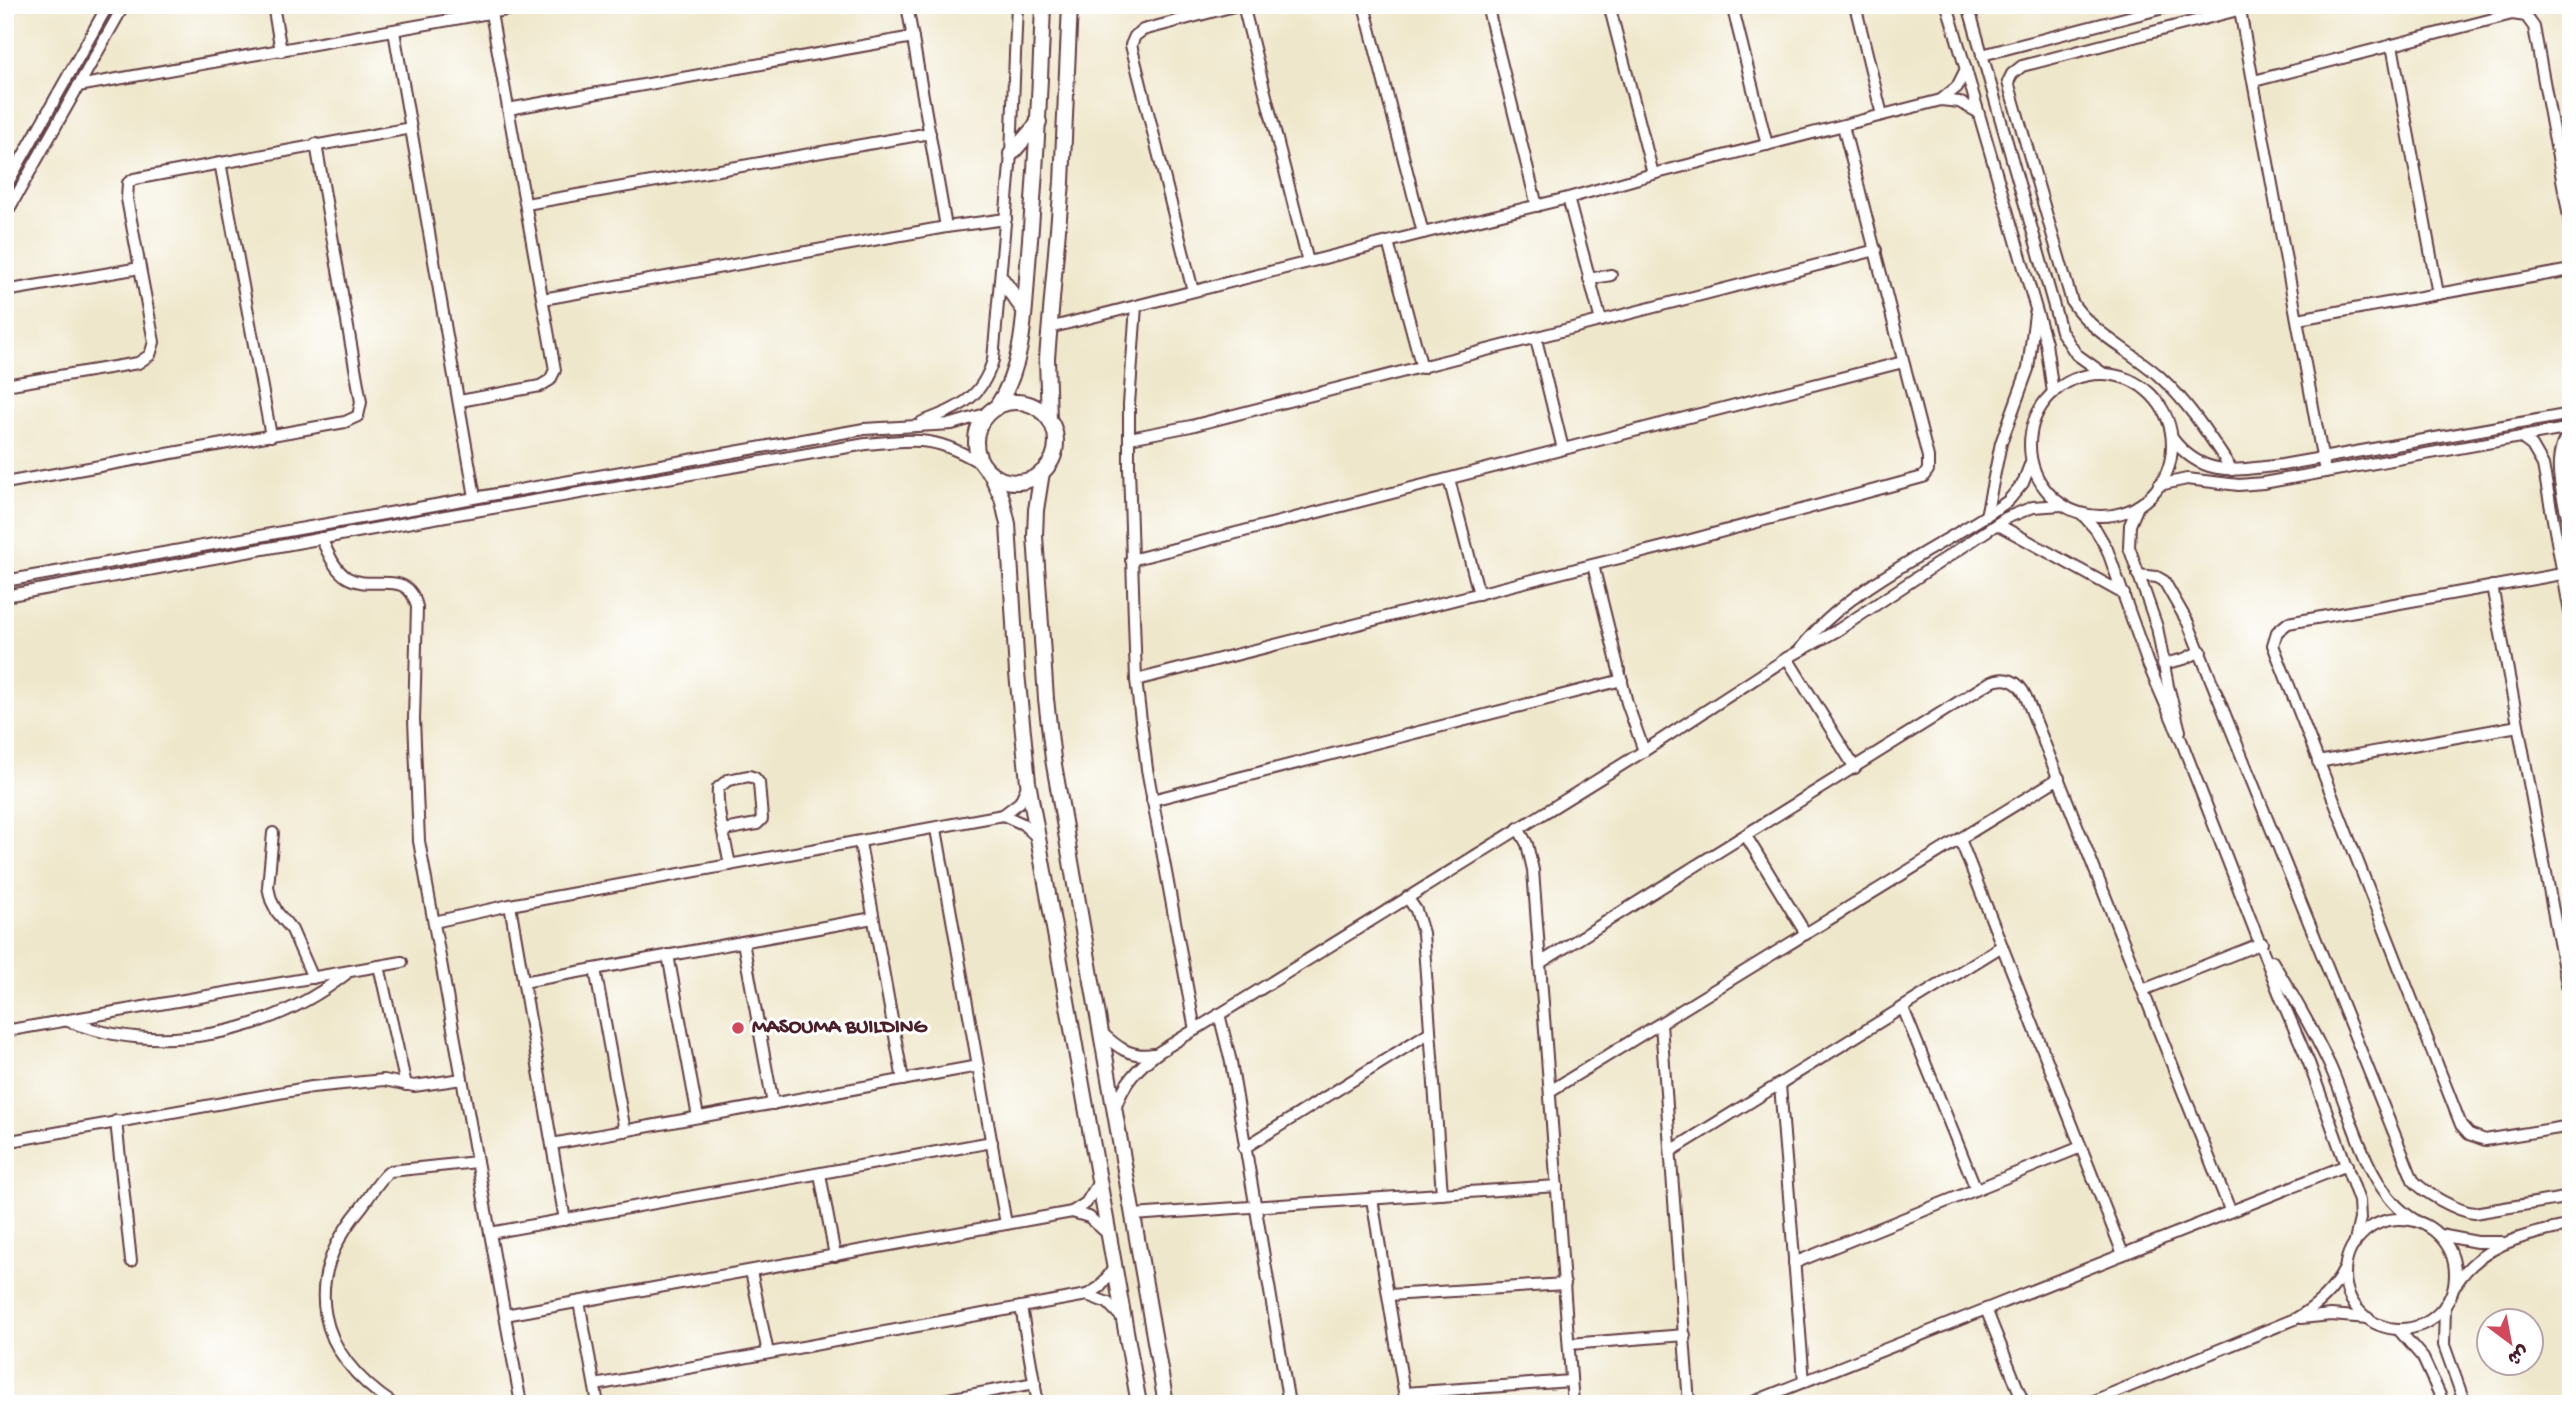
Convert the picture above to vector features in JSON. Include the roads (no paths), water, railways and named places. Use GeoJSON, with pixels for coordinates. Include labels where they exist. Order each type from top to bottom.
{"type":"FeatureCollection","features":[{"type":"Feature","properties":{"kind":"street"},"geometry":{"type":"LineString","coordinates":[[5,188],[108,5]]}},
{"type":"Feature","properties":{"kind":"street"},"geometry":{"type":"LineString","coordinates":[[5,216],[124,5]]}},
{"type":"Feature","properties":{"kind":"street"},"geometry":{"type":"LineString","coordinates":[[273,5],[281,51]]}},
{"type":"Feature","properties":{"kind":"street"},"geometry":{"type":"LineString","coordinates":[[78,86],[534,5]]}},
{"type":"Feature","properties":{"kind":"street"},"geometry":{"type":"LineString","coordinates":[[907,5],[946,227]]}},
{"type":"Feature","properties":{"kind":"street"},"geometry":{"type":"LineString","coordinates":[[914,426],[961,406],[982,386],[993,360],[1011,154],[1017,5]]}},
{"type":"Feature","properties":{"kind":"street"},"geometry":{"type":"LineString","coordinates":[[1043,5],[1039,122],[1018,360],[1010,385],[982,421],[976,439],[977,449],[1002,498],[1008,524],[1015,647],[1028,782],[1139,1404]]}},
{"type":"Feature","properties":{"kind":"street"},"geometry":{"type":"LineString","coordinates":[[1070,5],[1062,181],[1046,381],[1055,453],[1042,472],[1037,498],[1035,536],[1046,699],[1058,788],[1166,1404]]}},
{"type":"Feature","properties":{"kind":"street"},"geometry":{"type":"LineString","coordinates":[[1193,291],[1131,45],[1135,36],[1143,30],[1241,5],[1308,262]]}},
{"type":"Feature","properties":{"kind":"street"},"geometry":{"type":"LineString","coordinates":[[1364,5],[1423,233]]}},
{"type":"Feature","properties":{"kind":"street"},"geometry":{"type":"LineString","coordinates":[[1487,5],[1537,206]]}},
{"type":"Feature","properties":{"kind":"street"},"geometry":{"type":"LineString","coordinates":[[1609,5],[1653,174]]}},
{"type":"Feature","properties":{"kind":"street"},"geometry":{"type":"LineString","coordinates":[[1732,5],[1768,145]]}},
{"type":"Feature","properties":{"kind":"street"},"geometry":{"type":"LineString","coordinates":[[1855,5],[1882,116]]}},
{"type":"Feature","properties":{"kind":"street"},"geometry":{"type":"LineString","coordinates":[[1947,5],[2050,359],[2053,393]]}},
{"type":"Feature","properties":{"kind":"street"},"geometry":{"type":"LineString","coordinates":[[1968,5],[2061,331],[2076,354],[2104,374],[2136,383],[2150,394],[2161,406],[2168,421],[2172,438],[2167,471],[2159,485],[2138,506],[2128,536],[2131,557],[2157,627],[2181,740]]}},
{"type":"Feature","properties":{"kind":"street"},"geometry":{"type":"LineString","coordinates":[[1982,55],[2175,5]]}},
{"type":"Feature","properties":{"kind":"street"},"geometry":{"type":"LineString","coordinates":[[2232,470],[2198,419],[2174,391],[2147,365],[2082,316],[2072,302],[2008,86],[2012,74],[2022,66],[2257,5]]}},
{"type":"Feature","properties":{"kind":"street"},"geometry":{"type":"LineString","coordinates":[[2240,8],[2325,472]]}},
{"type":"Feature","properties":{"kind":"street"},"geometry":{"type":"LineString","coordinates":[[460,401],[540,386],[550,380],[555,365],[491,13]]}},
{"type":"Feature","properties":{"kind":"street"},"geometry":{"type":"LineString","coordinates":[[2254,81],[2512,14],[2521,14],[2529,18],[2534,27],[2571,229]]}},
{"type":"Feature","properties":{"kind":"street"},"geometry":{"type":"LineString","coordinates":[[394,31],[475,497]]}},
{"type":"Feature","properties":{"kind":"street"},"geometry":{"type":"LineString","coordinates":[[509,109],[913,37]]}},
{"type":"Feature","properties":{"kind":"street"},"geometry":{"type":"LineString","coordinates":[[2392,45],[2438,294]]}},
{"type":"Feature","properties":{"kind":"street"},"geometry":{"type":"LineString","coordinates":[[1941,100],[1957,87],[1966,69]]}},
{"type":"Feature","properties":{"kind":"street"},"geometry":{"type":"LineString","coordinates":[[1049,328],[1537,206],[1941,100],[1959,102],[1978,112]]}},
{"type":"Feature","properties":{"kind":"street"},"geometry":{"type":"LineString","coordinates":[[1011,154],[1039,122]]}},
{"type":"Feature","properties":{"kind":"street"},"geometry":{"type":"LineString","coordinates":[[1136,680],[1593,565],[1923,477],[1928,470],[1929,461],[1843,125]]}},
{"type":"Feature","properties":{"kind":"street"},"geometry":{"type":"LineString","coordinates":[[5,385],[138,363],[146,359],[153,349],[154,342],[127,199],[128,183],[141,176],[411,128]]}},
{"type":"Feature","properties":{"kind":"street"},"geometry":{"type":"LineString","coordinates":[[526,204],[930,133]]}},
{"type":"Feature","properties":{"kind":"street"},"geometry":{"type":"LineString","coordinates":[[5,483],[352,420],[361,410],[361,402],[316,144]]}},
{"type":"Feature","properties":{"kind":"street"},"geometry":{"type":"LineString","coordinates":[[219,162],[271,436]]}},
{"type":"Feature","properties":{"kind":"street"},"geometry":{"type":"LineString","coordinates":[[1568,198],[1601,321]]}},
{"type":"Feature","properties":{"kind":"street"},"geometry":{"type":"LineString","coordinates":[[543,299],[946,227],[1006,219]]}},
{"type":"Feature","properties":{"kind":"street"},"geometry":{"type":"LineString","coordinates":[[1388,242],[1422,368]]}},
{"type":"Feature","properties":{"kind":"street"},"geometry":{"type":"LineString","coordinates":[[1130,438],[1191,426],[1422,368],[1876,250]]}},
{"type":"Feature","properties":{"kind":"street"},"geometry":{"type":"LineString","coordinates":[[5,291],[140,268]]}},
{"type":"Feature","properties":{"kind":"street"},"geometry":{"type":"LineString","coordinates":[[2298,319],[2571,270]]}},
{"type":"Feature","properties":{"kind":"street"},"geometry":{"type":"LineString","coordinates":[[1589,279],[1611,275]]}},
{"type":"Feature","properties":{"kind":"street"},"geometry":{"type":"LineString","coordinates":[[1002,280],[1024,310]]}},
{"type":"Feature","properties":{"kind":"street"},"geometry":{"type":"LineString","coordinates":[[1136,306],[1129,404],[1136,680],[1152,800],[1195,1030]]}},
{"type":"Feature","properties":{"kind":"street"},"geometry":{"type":"LineString","coordinates":[[1986,516],[2001,443],[2028,369],[2035,307]]}},
{"type":"Feature","properties":{"kind":"street"},"geometry":{"type":"LineString","coordinates":[[1535,339],[1563,449]]}},
{"type":"Feature","properties":{"kind":"street"},"geometry":{"type":"LineString","coordinates":[[1131,560],[1903,362]]}},
{"type":"Feature","properties":{"kind":"street"},"geometry":{"type":"LineString","coordinates":[[2104,374],[2077,378],[2053,393],[2035,417],[2029,447],[2031,462],[2042,486],[2062,505],[2082,514],[2111,516],[2138,506]]}},
{"type":"Feature","properties":{"kind":"street"},"geometry":{"type":"LineString","coordinates":[[5,581],[864,429],[952,424],[1019,402],[1031,405],[1049,419]]}},
{"type":"Feature","properties":{"kind":"street"},"geometry":{"type":"LineString","coordinates":[[2172,438],[2195,461],[2216,469],[2232,470],[2323,458],[2571,414]]}},
{"type":"Feature","properties":{"kind":"street"},"geometry":{"type":"LineString","coordinates":[[2159,485],[2187,479],[2227,485],[2251,485],[2571,429]]}},
{"type":"Feature","properties":{"kind":"street"},"geometry":{"type":"LineString","coordinates":[[2571,429],[2560,448],[2559,471],[2571,534]]}},
{"type":"Feature","properties":{"kind":"street"},"geometry":{"type":"LineString","coordinates":[[2519,438],[2536,451],[2544,472],[2571,618]]}},
{"type":"Feature","properties":{"kind":"street"},"geometry":{"type":"LineString","coordinates":[[5,596],[321,538],[866,444],[931,441],[960,451],[1003,479],[1016,482],[1030,479],[1042,472]]}},
{"type":"Feature","properties":{"kind":"street"},"geometry":{"type":"LineString","coordinates":[[1800,650],[1820,626],[1844,605],[1986,516],[2016,493],[2031,462]]}},
{"type":"Feature","properties":{"kind":"street"},"geometry":{"type":"LineString","coordinates":[[2544,472],[2552,467],[2559,471]]}},
{"type":"Feature","properties":{"kind":"street"},"geometry":{"type":"LineString","coordinates":[[1449,479],[1479,594]]}},
{"type":"Feature","properties":{"kind":"street"},"geometry":{"type":"LineString","coordinates":[[1115,1112],[1127,1081],[1139,1067],[1219,1014],[1643,751],[1787,658],[1846,625],[1997,524],[2033,507],[2062,505]]}},
{"type":"Feature","properties":{"kind":"street"},"geometry":{"type":"LineString","coordinates":[[2082,514],[2096,530],[2106,549],[2124,594],[2148,664],[2262,943],[2347,1165],[2360,1210],[2354,1245],[2339,1280],[2325,1297],[2295,1319],[2086,1404]]}},
{"type":"Feature","properties":{"kind":"street"},"geometry":{"type":"LineString","coordinates":[[1997,524],[2124,594]]}},
{"type":"Feature","properties":{"kind":"street"},"geometry":{"type":"LineString","coordinates":[[321,538],[337,568],[348,578],[362,583],[397,583],[411,592],[416,601],[414,719],[418,830],[520,1404]]}},
{"type":"Feature","properties":{"kind":"street"},"geometry":{"type":"LineString","coordinates":[[1593,565],[1622,681],[1643,751]]}},
{"type":"Feature","properties":{"kind":"street"},"geometry":{"type":"LineString","coordinates":[[2563,574],[2292,622],[2280,628],[2273,640],[2274,650],[2465,1130],[2474,1137],[2485,1140],[2571,1126]]}},
{"type":"Feature","properties":{"kind":"street"},"geometry":{"type":"LineString","coordinates":[[2138,575],[2153,576],[2165,581],[2182,610],[2413,1180],[2426,1192],[2464,1211],[2474,1213],[2571,1197]]}},
{"type":"Feature","properties":{"kind":"street"},"geometry":{"type":"LineString","coordinates":[[2492,586],[2571,1006]]}},
{"type":"Feature","properties":{"kind":"street"},"geometry":{"type":"LineString","coordinates":[[2163,664],[2184,659],[2200,651]]}},
{"type":"Feature","properties":{"kind":"street"},"geometry":{"type":"LineString","coordinates":[[1787,658],[1855,768]]}},
{"type":"Feature","properties":{"kind":"street"},"geometry":{"type":"LineString","coordinates":[[1540,963],[1989,683],[2003,679],[2018,684],[2024,692],[2059,778],[2230,1210]]}},
{"type":"Feature","properties":{"kind":"street"},"geometry":{"type":"LineString","coordinates":[[1152,800],[1622,681]]}},
{"type":"Feature","properties":{"kind":"street"},"geometry":{"type":"LineString","coordinates":[[2318,762],[2518,726]]}},
{"type":"Feature","properties":{"kind":"street"},"geometry":{"type":"LineString","coordinates":[[724,830],[757,824],[762,819],[759,783],[755,778],[749,776],[728,780],[720,785],[718,794],[724,830],[730,865]]}},
{"type":"Feature","properties":{"kind":"street"},"geometry":{"type":"LineString","coordinates":[[1550,1091],[2059,778]]}},
{"type":"Feature","properties":{"kind":"street"},"geometry":{"type":"LineString","coordinates":[[434,922],[510,905],[1003,816],[1020,802],[1028,782]]}},
{"type":"Feature","properties":{"kind":"street"},"geometry":{"type":"LineString","coordinates":[[1003,816],[1023,824],[1039,839]]}},
{"type":"Feature","properties":{"kind":"street"},"geometry":{"type":"LineString","coordinates":[[1518,828],[1527,844],[1532,862],[1573,1404]]}},
{"type":"Feature","properties":{"kind":"street"},"geometry":{"type":"LineString","coordinates":[[936,829],[1006,1224]]}},
{"type":"Feature","properties":{"kind":"street"},"geometry":{"type":"LineString","coordinates":[[273,833],[268,887],[271,901],[292,930],[313,978]]}},
{"type":"Feature","properties":{"kind":"street"},"geometry":{"type":"LineString","coordinates":[[1745,835],[1806,934]]}},
{"type":"Feature","properties":{"kind":"street"},"geometry":{"type":"LineString","coordinates":[[1960,839],[2123,1254]]}},
{"type":"Feature","properties":{"kind":"street"},"geometry":{"type":"LineString","coordinates":[[860,843],[903,1080]]}},
{"type":"Feature","properties":{"kind":"street"},"geometry":{"type":"LineString","coordinates":[[1407,897],[1419,917],[1423,933],[1442,1194]]}},
{"type":"Feature","properties":{"kind":"street"},"geometry":{"type":"LineString","coordinates":[[510,905],[565,1220]]}},
{"type":"Feature","properties":{"kind":"street"},"geometry":{"type":"LineString","coordinates":[[523,982],[873,918]]}},
{"type":"Feature","properties":{"kind":"street"},"geometry":{"type":"LineString","coordinates":[[743,942],[773,1104]]}},
{"type":"Feature","properties":{"kind":"street"},"geometry":{"type":"LineString","coordinates":[[2143,990],[2262,943]]}},
{"type":"Feature","properties":{"kind":"street"},"geometry":{"type":"LineString","coordinates":[[2262,943],[2322,1048],[2378,1181],[2394,1204],[2439,1235],[2477,1242],[2503,1242],[2571,1226]]}},
{"type":"Feature","properties":{"kind":"street"},"geometry":{"type":"LineString","coordinates":[[1671,1151],[2002,946]]}},
{"type":"Feature","properties":{"kind":"street"},"geometry":{"type":"LineString","coordinates":[[668,955],[698,1117]]}},
{"type":"Feature","properties":{"kind":"street"},"geometry":{"type":"LineString","coordinates":[[5,1031],[402,962]]}},
{"type":"Feature","properties":{"kind":"street"},"geometry":{"type":"LineString","coordinates":[[379,966],[406,1085]]}},
{"type":"Feature","properties":{"kind":"street"},"geometry":{"type":"LineString","coordinates":[[596,969],[625,1130]]}},
{"type":"Feature","properties":{"kind":"street"},"geometry":{"type":"LineString","coordinates":[[65,1020],[96,1031],[135,1038],[176,1038],[214,1033],[288,1011],[320,993],[349,971]]}},
{"type":"Feature","properties":{"kind":"street"},"geometry":{"type":"LineString","coordinates":[[1903,1008],[1976,1189]]}},
{"type":"Feature","properties":{"kind":"street"},"geometry":{"type":"LineString","coordinates":[[1219,1014],[1231,1062],[1289,1404]]}},
{"type":"Feature","properties":{"kind":"street"},"geometry":{"type":"LineString","coordinates":[[1661,1024],[1689,1404]]}},
{"type":"Feature","properties":{"kind":"street"},"geometry":{"type":"LineString","coordinates":[[1101,1032],[1128,1053],[1141,1055],[1160,1052]]}},
{"type":"Feature","properties":{"kind":"street"},"geometry":{"type":"LineString","coordinates":[[1244,1148],[1430,1032]]}},
{"type":"Feature","properties":{"kind":"street"},"geometry":{"type":"LineString","coordinates":[[552,1144],[978,1066]]}},
{"type":"Feature","properties":{"kind":"street"},"geometry":{"type":"LineString","coordinates":[[5,1142],[336,1084],[389,1080],[414,1086],[462,1079]]}},
{"type":"Feature","properties":{"kind":"street"},"geometry":{"type":"LineString","coordinates":[[1780,1085],[1804,1382]]}},
{"type":"Feature","properties":{"kind":"street"},"geometry":{"type":"LineString","coordinates":[[116,1122],[131,1261]]}},
{"type":"Feature","properties":{"kind":"street"},"geometry":{"type":"LineString","coordinates":[[490,1233],[992,1142]]}},
{"type":"Feature","properties":{"kind":"street"},"geometry":{"type":"LineString","coordinates":[[1794,1263],[2081,1147]]}},
{"type":"Feature","properties":{"kind":"street"},"geometry":{"type":"LineString","coordinates":[[393,1404],[356,1375],[335,1344],[325,1307],[325,1284],[332,1253],[343,1230],[390,1171],[477,1162]]}},
{"type":"Feature","properties":{"kind":"street"},"geometry":{"type":"LineString","coordinates":[[1748,1404],[2347,1165]]}},
{"type":"Feature","properties":{"kind":"street"},"geometry":{"type":"LineString","coordinates":[[820,1174],[835,1256]]}},
{"type":"Feature","properties":{"kind":"street"},"geometry":{"type":"LineString","coordinates":[[1072,1212],[1091,1197],[1099,1182]]}},
{"type":"Feature","properties":{"kind":"street"},"geometry":{"type":"LineString","coordinates":[[1133,1215],[1557,1186]]}},
{"type":"Feature","properties":{"kind":"street"},"geometry":{"type":"LineString","coordinates":[[1372,1199],[1406,1398],[1572,1381]]}},
{"type":"Feature","properties":{"kind":"street"},"geometry":{"type":"LineString","coordinates":[[505,1315],[1072,1212],[1089,1217],[1108,1234]]}},
{"type":"Feature","properties":{"kind":"street"},"geometry":{"type":"LineString","coordinates":[[2354,1245],[2363,1234],[2382,1223],[2403,1219],[2417,1222]]}},
{"type":"Feature","properties":{"kind":"street"},"geometry":{"type":"LineString","coordinates":[[2439,1235],[2453,1260],[2453,1288]]}},
{"type":"Feature","properties":{"kind":"street"},"geometry":{"type":"LineString","coordinates":[[2346,1267],[2349,1296],[2357,1308],[2382,1326],[2398,1329],[2425,1323],[2445,1305],[2453,1288],[2470,1266],[2503,1242]]}},
{"type":"Feature","properties":{"kind":"street"},"geometry":{"type":"LineString","coordinates":[[595,1385],[1087,1295],[1105,1281],[1114,1268]]}},
{"type":"Feature","properties":{"kind":"street"},"geometry":{"type":"LineString","coordinates":[[751,1271],[768,1353]]}},
{"type":"Feature","properties":{"kind":"street"},"geometry":{"type":"LineString","coordinates":[[1389,1295],[1565,1284]]}},
{"type":"Feature","properties":{"kind":"street"},"geometry":{"type":"LineString","coordinates":[[1087,1295],[1108,1303],[1124,1320]]}},
{"type":"Feature","properties":{"kind":"street"},"geometry":{"type":"LineString","coordinates":[[579,1302],[598,1404]]}},
{"type":"Feature","properties":{"kind":"street"},"geometry":{"type":"LineString","coordinates":[[2445,1305],[2444,1345],[2465,1404]]}},
{"type":"Feature","properties":{"kind":"street"},"geometry":{"type":"LineString","coordinates":[[1021,1307],[1038,1404]]}},
{"type":"Feature","properties":{"kind":"street"},"geometry":{"type":"LineString","coordinates":[[1986,1309],[2024,1404]]}},
{"type":"Feature","properties":{"kind":"street"},"geometry":{"type":"LineString","coordinates":[[2295,1319],[2331,1315],[2368,1318]]}},
{"type":"Feature","properties":{"kind":"street"},"geometry":{"type":"LineString","coordinates":[[2398,1329],[2423,1358],[2444,1404]]}},
{"type":"Feature","properties":{"kind":"street"},"geometry":{"type":"LineString","coordinates":[[1569,1344],[1685,1335]]}},
{"type":"Feature","properties":{"kind":"street"},"geometry":{"type":"LineString","coordinates":[[921,1404],[960,1400],[1035,1384]]}},
{"type":"Feature","properties":{"kind":"place","name":"MASOUMA BUILDING"},"geometry":{"type":"Point","coordinates":[738,1028]}}]}
